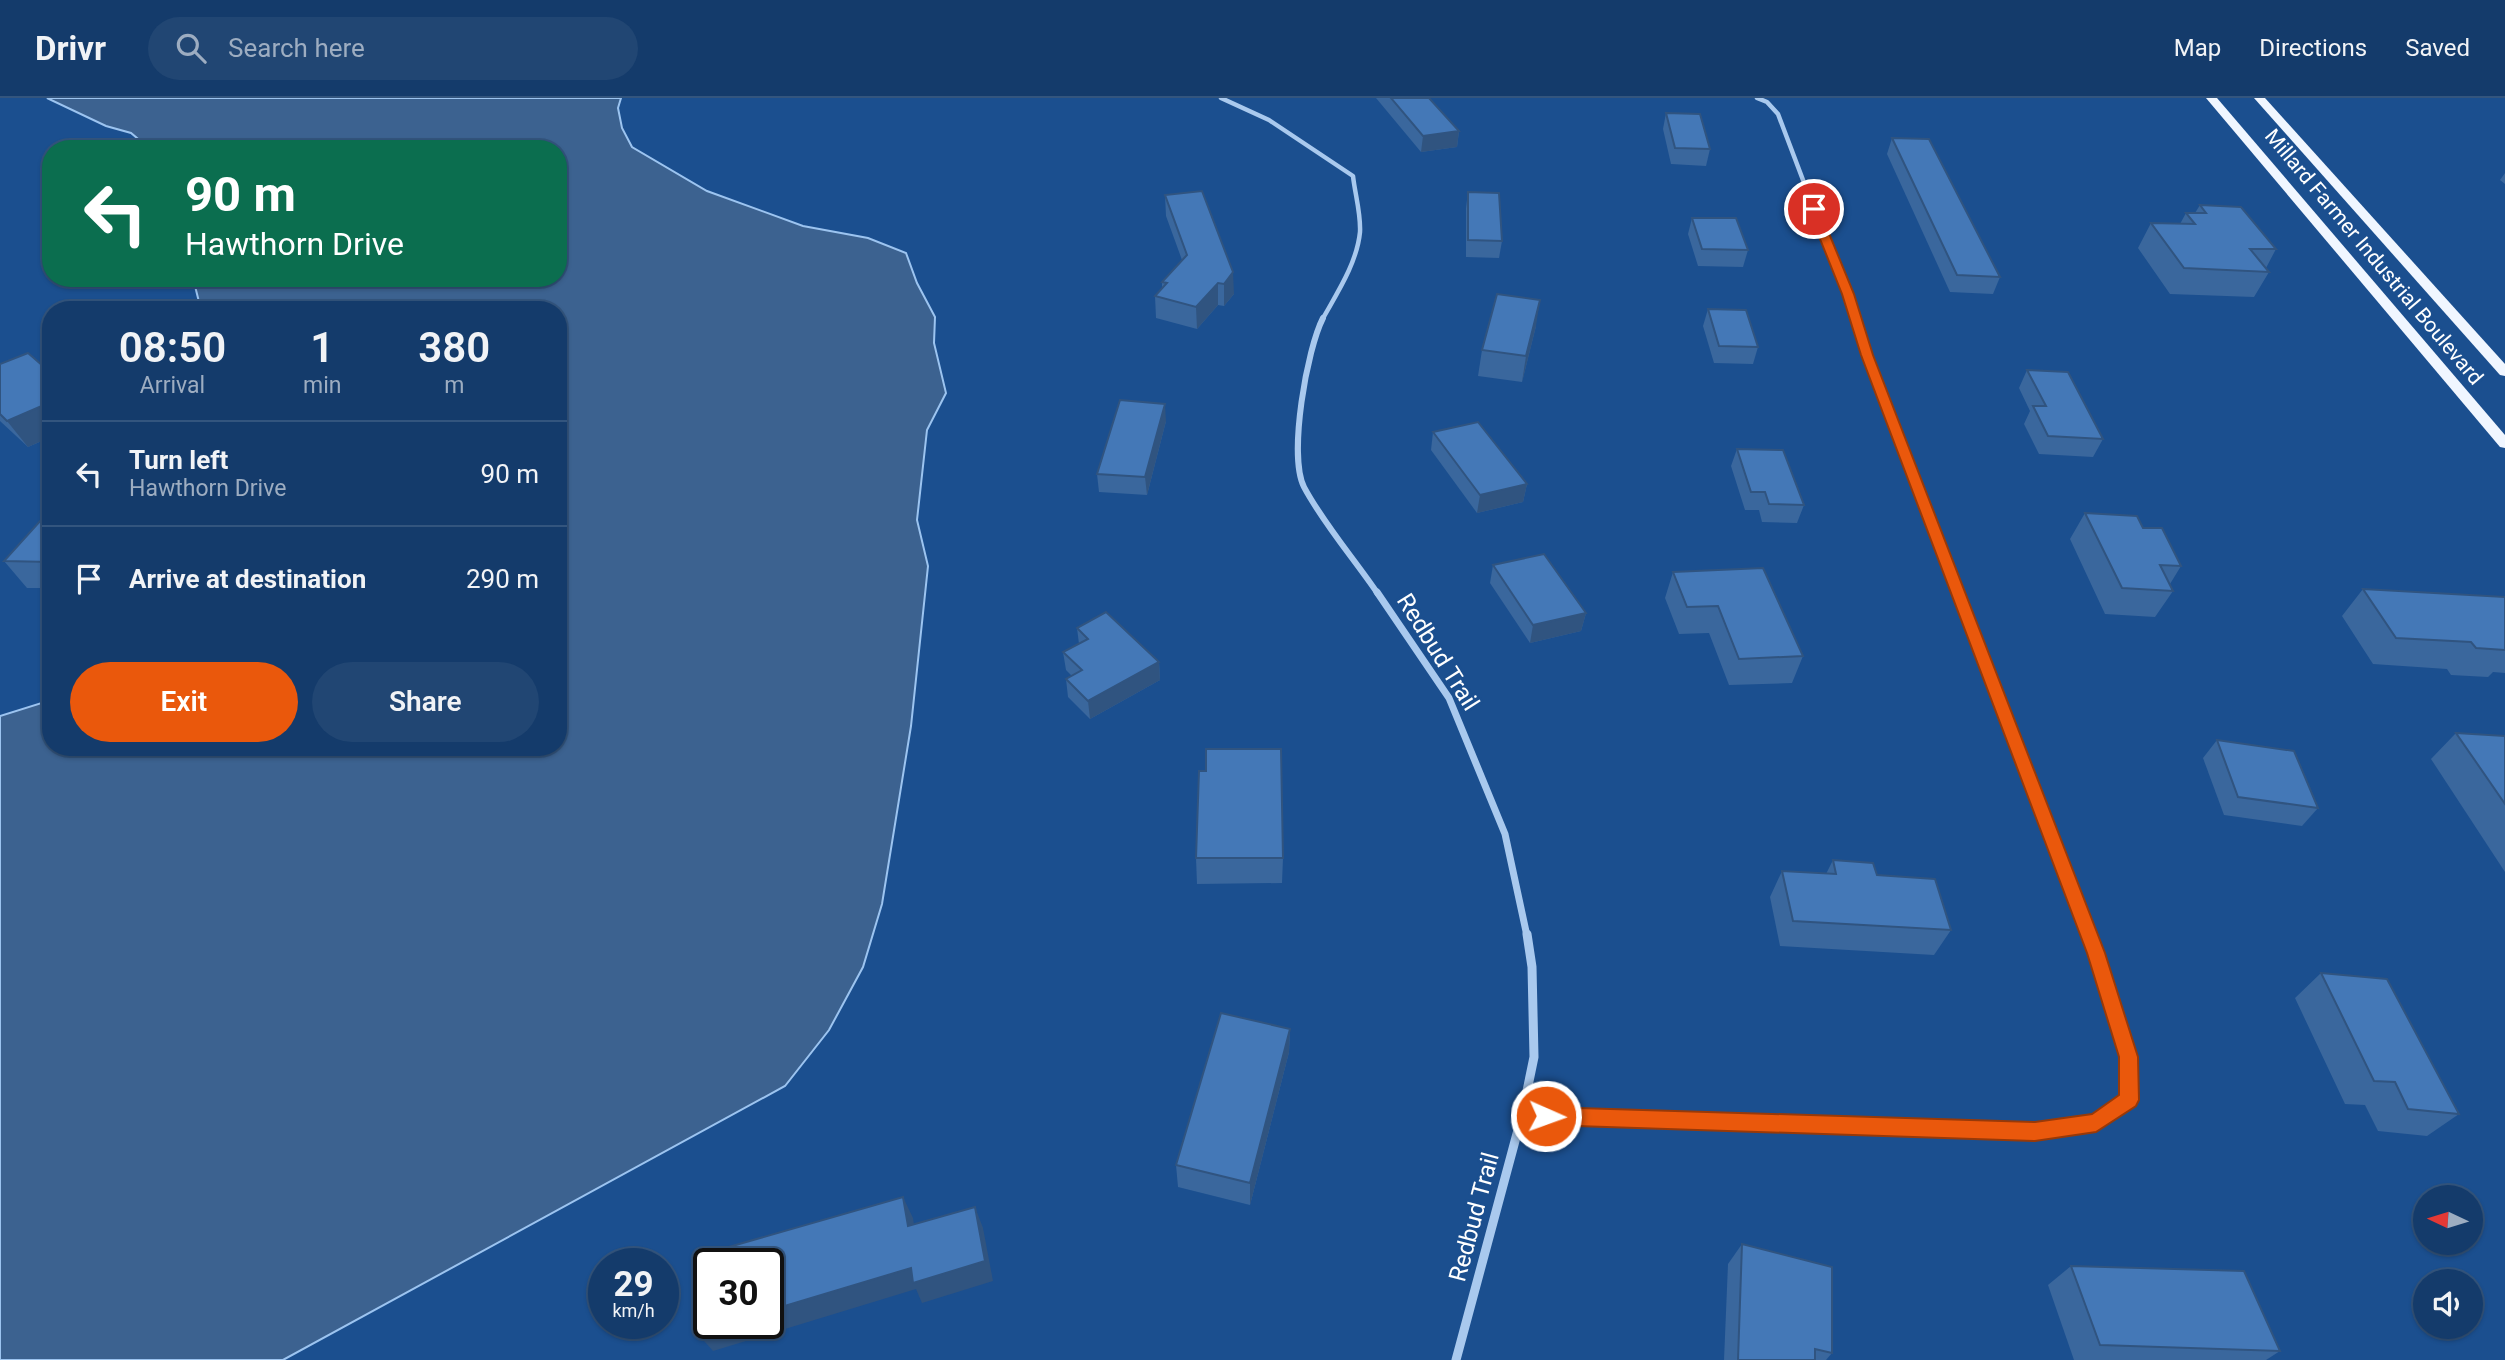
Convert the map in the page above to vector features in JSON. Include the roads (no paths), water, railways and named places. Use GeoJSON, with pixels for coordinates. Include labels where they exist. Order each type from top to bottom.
{"type":"FeatureCollection","features":[{"type":"Feature","properties":{"kind":"main road","name":"Millard Farmer Industrial Boulevard"},"geometry":{"type":"LineString","coordinates":[[2211,98],[2505,444]]}},
{"type":"Feature","properties":{"kind":"main road","name":"Millard Farmer Industrial Boulevard"},"geometry":{"type":"LineString","coordinates":[[2259,98],[2505,372]]}},
{"type":"Feature","properties":{"kind":"street","name":"Redbud Trail"},"geometry":{"type":"LineString","coordinates":[[1221,98],[1237,99],[1353,176],[1360,229],[1348,273],[1321,324],[1310,356],[1297,439],[1303,485],[1449,698],[1504,834],[1526,926],[1532,967],[1534,1057],[1522,1115],[1456,1360]]}},
{"type":"Feature","properties":{"kind":"street"},"geometry":{"type":"LineString","coordinates":[[1522,1115],[2035,1132],[2096,1123],[2129,1100],[2128,1057],[2096,953],[1867,355],[1848,294],[1778,114],[1767,102],[1757,98]]}},
{"type":"Feature","properties":{"kind":"water"},"geometry":{"type":"Polygon","coordinates":[[[47,98],[621,98],[618,108],[622,128],[632,147],[707,191],[803,226],[868,238],[906,253],[917,283],[935,317],[934,343],[946,393],[927,430],[917,520],[928,566],[911,726],[882,904],[863,967],[829,1030],[785,1086],[283,1360],[0,1360],[0,716],[42,703],[42,756],[567,756],[567,301],[199,301],[195,287],[567,287],[567,140],[139,140],[131,133],[106,126],[47,98]]]}}]}
